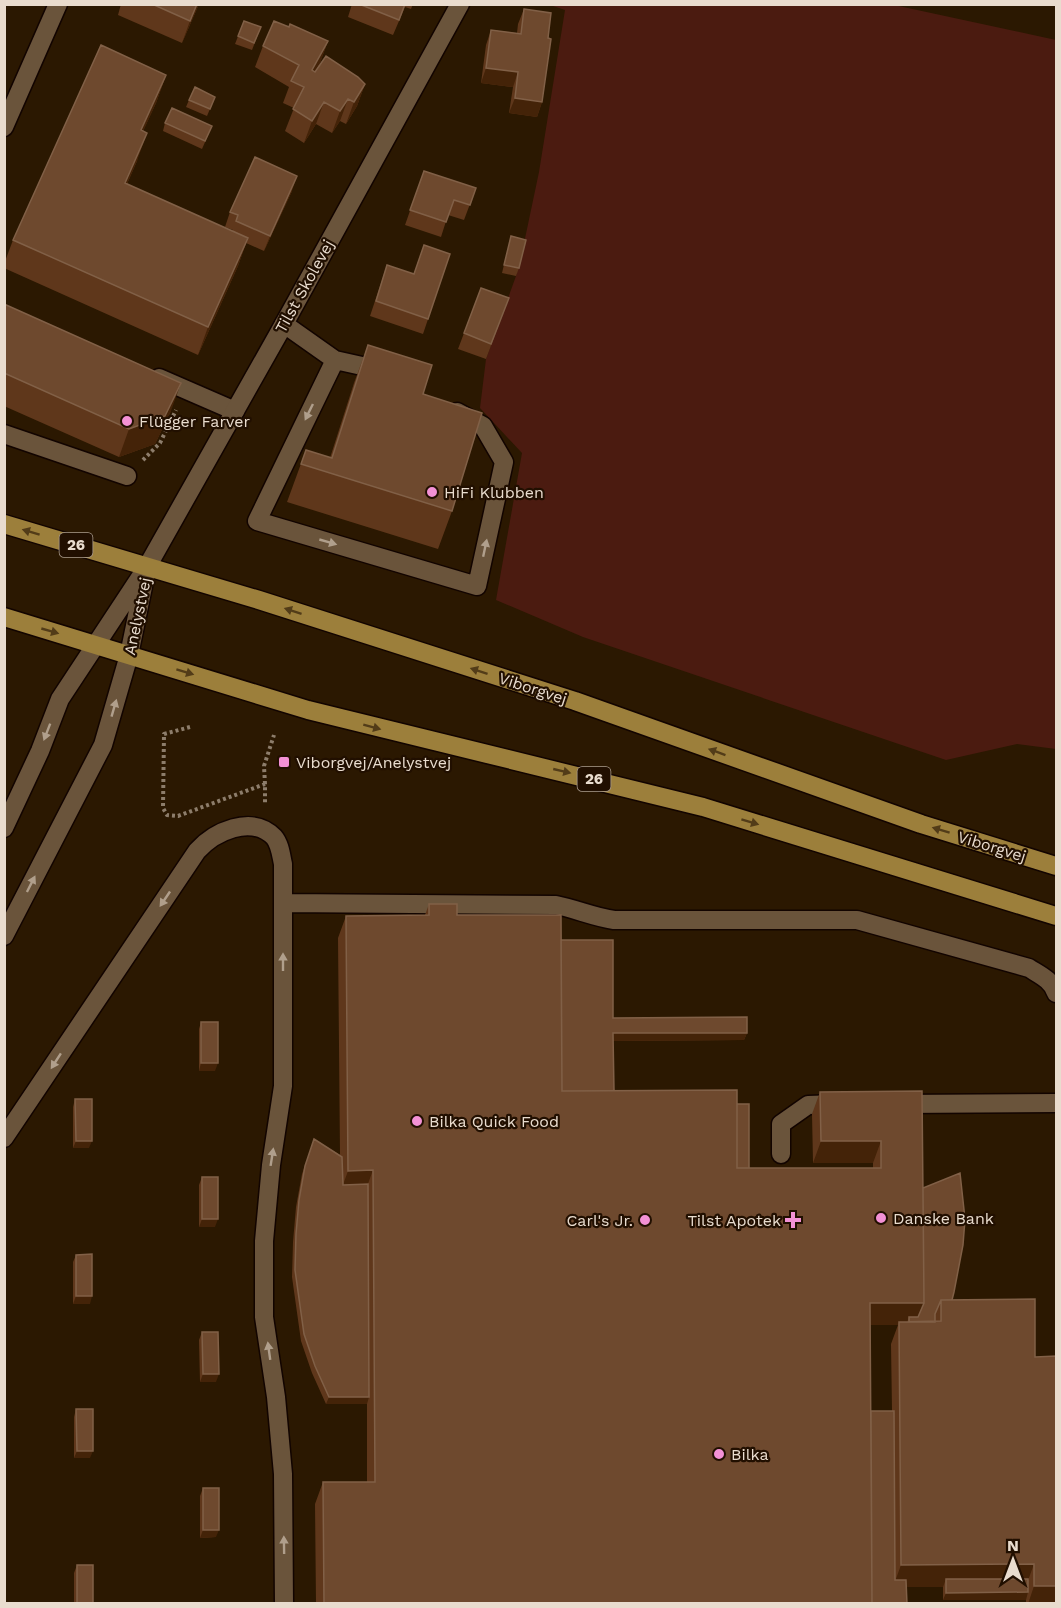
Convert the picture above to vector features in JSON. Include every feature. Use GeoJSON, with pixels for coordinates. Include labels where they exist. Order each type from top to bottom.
{"type":"FeatureCollection","features":[{"type":"Feature","properties":{"kind":"main road","name":"Viborgvej"},"geometry":{"type":"LineString","coordinates":[[4,524],[259,600],[575,701],[921,824],[1056,866]]}},
{"type":"Feature","properties":{"kind":"main road","name":"26"},"geometry":{"type":"LineString","coordinates":[[4,617],[331,716],[703,807],[1056,916]]}},
{"type":"Feature","properties":{"kind":"street"},"geometry":{"type":"LineString","coordinates":[[4,127],[58,4]]}},
{"type":"Feature","properties":{"kind":"street","name":"Tilst Skolevej"},"geometry":{"type":"LineString","coordinates":[[147,567],[460,4]]}},
{"type":"Feature","properties":{"kind":"street"},"geometry":{"type":"LineString","coordinates":[[284,324],[335,360],[371,368],[401,384]]}},
{"type":"Feature","properties":{"kind":"street"},"geometry":{"type":"LineString","coordinates":[[335,360],[257,521],[477,586],[504,462],[483,426],[442,405]]}},
{"type":"Feature","properties":{"kind":"street"},"geometry":{"type":"LineString","coordinates":[[143,371],[235,411]]}},
{"type":"Feature","properties":{"kind":"street"},"geometry":{"type":"LineString","coordinates":[[4,434],[127,476]]}},
{"type":"Feature","properties":{"kind":"street","name":"Anelystvej"},"geometry":{"type":"LineString","coordinates":[[4,828],[40,751],[60,699],[147,567]]}},
{"type":"Feature","properties":{"kind":"street","name":"Anelystvej"},"geometry":{"type":"LineString","coordinates":[[4,936],[103,745],[129,655],[147,567]]}},
{"type":"Feature","properties":{"kind":"street"},"geometry":{"type":"LineString","coordinates":[[4,1138],[197,851],[218,833],[232,828],[248,827],[261,830],[274,837],[280,849],[283,864],[283,1086],[271,1165],[264,1240],[264,1317],[276,1397],[283,1474],[284,1604]]}},
{"type":"Feature","properties":{"kind":"street"},"geometry":{"type":"LineString","coordinates":[[283,903],[556,905],[597,918],[614,920],[857,920],[1029,968],[1045,977],[1054,986],[1056,993]]}},
{"type":"Feature","properties":{"kind":"street"},"geometry":{"type":"LineString","coordinates":[[877,1104],[1056,1103]]}},
{"type":"Feature","properties":{"kind":"street"},"geometry":{"type":"LineString","coordinates":[[781,1154],[781,1124],[808,1105],[854,1104]]}},
{"type":"Feature","properties":{"kind":"path"},"geometry":{"type":"LineString","coordinates":[[127,476],[160,443],[186,389]]}},
{"type":"Feature","properties":{"kind":"path"},"geometry":{"type":"LineString","coordinates":[[190,727],[164,734],[163,808],[167,815],[178,816],[265,784]]}},
{"type":"Feature","properties":{"kind":"path"},"geometry":{"type":"LineString","coordinates":[[261,830],[266,792],[264,766],[274,735]]}},
{"type":"Feature","properties":{"kind":"shaded area"},"geometry":{"type":"Polygon","coordinates":[[[550,5],[894,5],[1056,40],[1056,749],[1017,744],[946,760],[583,637],[496,600],[522,453],[480,408],[486,359],[516,276],[539,172],[565,10],[550,5]]]}},
{"type":"Feature","properties":{"kind":"building"},"geometry":{"type":"Polygon","coordinates":[[[152,4],[197,4],[190,21],[152,4]]]}},
{"type":"Feature","properties":{"kind":"building"},"geometry":{"type":"Polygon","coordinates":[[[359,4],[405,4],[399,20],[359,4]]]}},
{"type":"Feature","properties":{"kind":"building"},"geometry":{"type":"Polygon","coordinates":[[[524,9],[551,13],[548,38],[551,39],[542,102],[515,98],[518,72],[486,68],[491,30],[521,34],[524,9]]]}},
{"type":"Feature","properties":{"kind":"building"},"geometry":{"type":"Polygon","coordinates":[[[244,21],[261,27],[254,43],[238,36],[244,21]]]}},
{"type":"Feature","properties":{"kind":"building"},"geometry":{"type":"Polygon","coordinates":[[[274,21],[289,27],[290,24],[328,41],[312,70],[315,72],[326,56],[358,77],[365,84],[354,102],[348,99],[340,111],[324,102],[312,121],[293,109],[304,87],[291,81],[299,65],[263,46],[274,21]]]}},
{"type":"Feature","properties":{"kind":"building"},"geometry":{"type":"Polygon","coordinates":[[[101,45],[166,75],[141,130],[147,133],[125,183],[248,238],[208,327],[13,240],[101,45]]]}},
{"type":"Feature","properties":{"kind":"building"},"geometry":{"type":"Polygon","coordinates":[[[195,87],[215,97],[210,109],[189,100],[195,87]]]}},
{"type":"Feature","properties":{"kind":"building"},"geometry":{"type":"Polygon","coordinates":[[[172,108],[212,126],[205,141],[165,123],[172,108]]]}},
{"type":"Feature","properties":{"kind":"building"},"geometry":{"type":"Polygon","coordinates":[[[255,157],[297,176],[270,236],[236,221],[238,215],[230,212],[255,157]]]}},
{"type":"Feature","properties":{"kind":"building"},"geometry":{"type":"Polygon","coordinates":[[[424,171],[476,188],[470,205],[454,200],[446,222],[410,210],[424,171]]]}},
{"type":"Feature","properties":{"kind":"building"},"geometry":{"type":"Polygon","coordinates":[[[511,236],[526,240],[519,268],[504,265],[511,236]]]}},
{"type":"Feature","properties":{"kind":"building"},"geometry":{"type":"Polygon","coordinates":[[[424,245],[450,254],[428,319],[376,301],[387,265],[414,274],[424,245]]]}},
{"type":"Feature","properties":{"kind":"building"},"geometry":{"type":"Polygon","coordinates":[[[481,288],[509,298],[491,344],[464,333],[481,288]]]}},
{"type":"Feature","properties":{"kind":"building"},"geometry":{"type":"Polygon","coordinates":[[[4,304],[181,383],[165,416],[129,429],[4,373],[4,304]]]}},
{"type":"Feature","properties":{"kind":"building"},"geometry":{"type":"Polygon","coordinates":[[[368,345],[432,365],[423,394],[482,413],[452,511],[301,464],[306,450],[332,458],[368,345]]]}},
{"type":"Feature","properties":{"kind":"building"},"geometry":{"type":"Polygon","coordinates":[[[429,904],[457,904],[457,915],[561,915],[562,1091],[737,1090],[737,1168],[881,1168],[881,1141],[821,1141],[820,1092],[922,1091],[924,1303],[870,1303],[872,1604],[324,1604],[323,1482],[375,1482],[373,1170],[348,1171],[346,916],[429,915],[429,904]]]}},
{"type":"Feature","properties":{"kind":"building"},"geometry":{"type":"Polygon","coordinates":[[[561,940],[613,940],[613,1018],[747,1017],[747,1033],[613,1033],[614,1091],[562,1091],[561,940]]]}},
{"type":"Feature","properties":{"kind":"building"},"geometry":{"type":"Polygon","coordinates":[[[201,1022],[218,1022],[218,1063],[201,1063],[201,1022]]]}},
{"type":"Feature","properties":{"kind":"building"},"geometry":{"type":"Polygon","coordinates":[[[75,1099],[92,1099],[92,1141],[76,1141],[75,1099]]]}},
{"type":"Feature","properties":{"kind":"building"},"geometry":{"type":"Polygon","coordinates":[[[737,1104],[749,1104],[749,1168],[737,1168],[737,1104]]]}},
{"type":"Feature","properties":{"kind":"building"},"geometry":{"type":"Polygon","coordinates":[[[314,1139],[342,1157],[343,1185],[368,1184],[369,1397],[329,1397],[304,1334],[295,1270],[296,1234],[305,1166],[314,1139]]]}},
{"type":"Feature","properties":{"kind":"building"},"geometry":{"type":"Polygon","coordinates":[[[960,1173],[965,1219],[963,1245],[952,1300],[941,1300],[935,1314],[935,1322],[909,1322],[909,1317],[918,1317],[924,1303],[923,1188],[960,1173]]]}},
{"type":"Feature","properties":{"kind":"building"},"geometry":{"type":"Polygon","coordinates":[[[202,1177],[218,1177],[218,1219],[202,1219],[202,1177]]]}},
{"type":"Feature","properties":{"kind":"building"},"geometry":{"type":"Polygon","coordinates":[[[92,1254],[92,1296],[76,1296],[76,1255],[92,1254]]]}},
{"type":"Feature","properties":{"kind":"building"},"geometry":{"type":"Polygon","coordinates":[[[1035,1299],[1035,1357],[1056,1356],[1056,1586],[1034,1586],[1034,1564],[901,1565],[899,1322],[941,1321],[941,1300],[1035,1299]]]}},
{"type":"Feature","properties":{"kind":"building"},"geometry":{"type":"Polygon","coordinates":[[[202,1332],[218,1332],[219,1374],[203,1374],[202,1332]]]}},
{"type":"Feature","properties":{"kind":"building"},"geometry":{"type":"Polygon","coordinates":[[[76,1409],[93,1409],[93,1451],[77,1451],[76,1409]]]}},
{"type":"Feature","properties":{"kind":"building"},"geometry":{"type":"Polygon","coordinates":[[[871,1411],[894,1411],[895,1580],[906,1580],[907,1604],[872,1604],[871,1411]]]}},
{"type":"Feature","properties":{"kind":"building"},"geometry":{"type":"Polygon","coordinates":[[[203,1488],[219,1488],[219,1530],[203,1530],[203,1488]]]}},
{"type":"Feature","properties":{"kind":"building"},"geometry":{"type":"Polygon","coordinates":[[[77,1565],[93,1565],[93,1604],[77,1604],[77,1565]]]}},
{"type":"Feature","properties":{"kind":"building"},"geometry":{"type":"Polygon","coordinates":[[[946,1579],[1028,1579],[1028,1592],[946,1593],[946,1579]]]}},
{"type":"Feature","properties":{"kind":"place","name":"Flügger Farver"},"geometry":{"type":"Point","coordinates":[127,421]}},
{"type":"Feature","properties":{"kind":"place","name":"HiFi Klubben"},"geometry":{"type":"Point","coordinates":[432,492]}},
{"type":"Feature","properties":{"kind":"place","name":"Viborgvej/Anelystvej"},"geometry":{"type":"Point","coordinates":[284,762]}},
{"type":"Feature","properties":{"kind":"place","name":"Bilka Quick Food"},"geometry":{"type":"Point","coordinates":[417,1121]}},
{"type":"Feature","properties":{"kind":"place","name":"Danske Bank"},"geometry":{"type":"Point","coordinates":[881,1218]}},
{"type":"Feature","properties":{"kind":"place","name":"Carl's Jr."},"geometry":{"type":"Point","coordinates":[645,1220]}},
{"type":"Feature","properties":{"kind":"place","name":"Tilst Apotek"},"geometry":{"type":"Point","coordinates":[793,1220]}},
{"type":"Feature","properties":{"kind":"place","name":"Bilka"},"geometry":{"type":"Point","coordinates":[719,1454]}}]}
